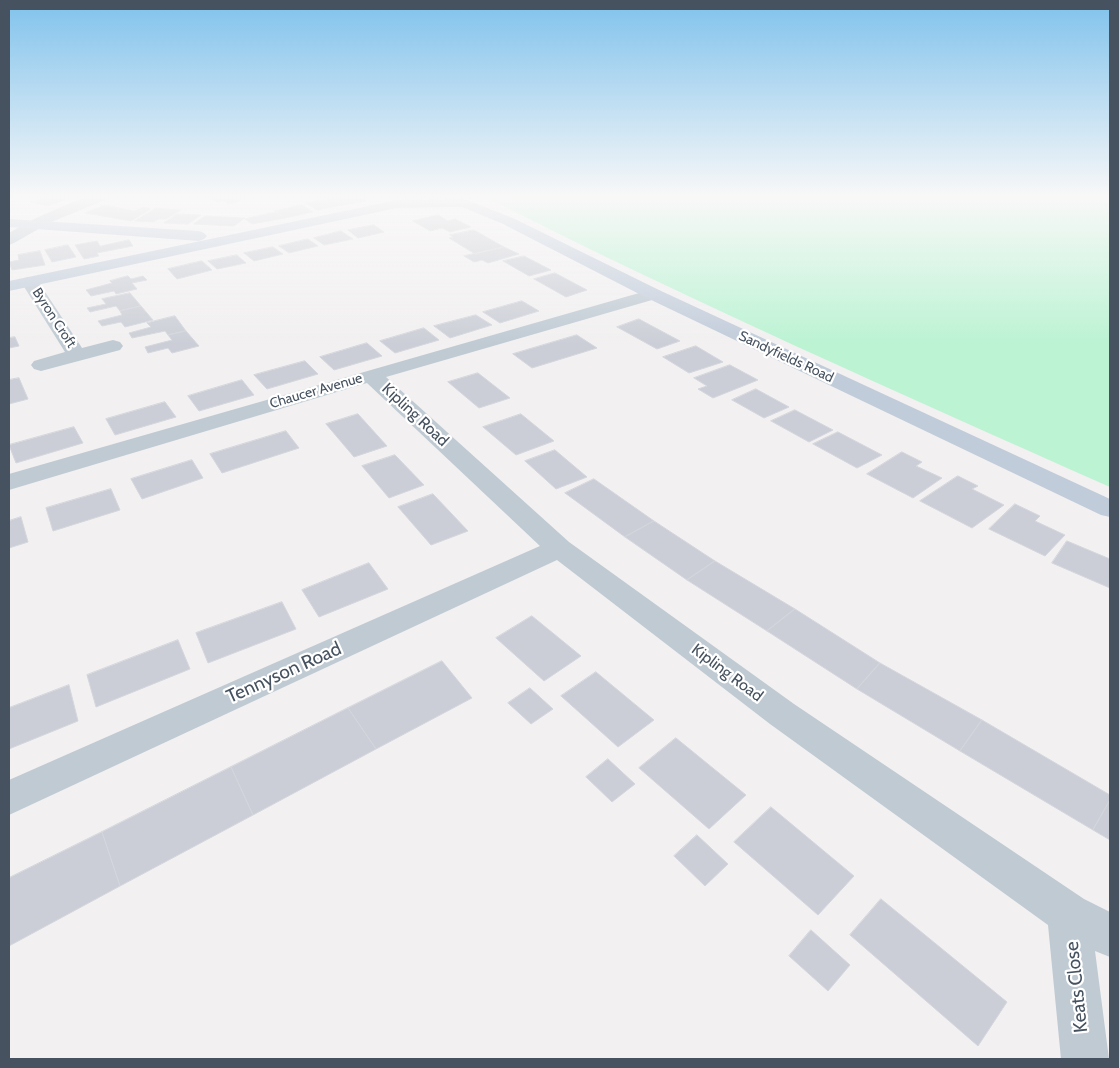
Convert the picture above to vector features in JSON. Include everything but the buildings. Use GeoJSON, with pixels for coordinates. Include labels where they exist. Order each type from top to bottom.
{"type":"FeatureCollection","features":[{"type":"Feature","properties":{"kind":"street"},"geometry":{"type":"LineString","coordinates":[[9,286],[201,245]]}},
{"type":"Feature","properties":{"kind":"street","name":"Sandyfields Road"},"geometry":{"type":"LineString","coordinates":[[555,245],[653,294],[1110,509]]}},
{"type":"Feature","properties":{"kind":"street","name":"Byron Croft"},"geometry":{"type":"LineString","coordinates":[[30,282],[77,354]]}},
{"type":"Feature","properties":{"kind":"street","name":"Chaucer Avenue"},"geometry":{"type":"LineString","coordinates":[[9,482],[653,294]]}},
{"type":"Feature","properties":{"kind":"street","name":"Byron Croft"},"geometry":{"type":"LineString","coordinates":[[40,365],[112,346]]}},
{"type":"Feature","properties":{"kind":"street","name":"Kipling Road"},"geometry":{"type":"LineString","coordinates":[[371,375],[559,548],[782,714],[1069,914],[1110,935]]}},
{"type":"Feature","properties":{"kind":"street","name":"Tennyson Road"},"geometry":{"type":"LineString","coordinates":[[9,798],[559,548]]}},
{"type":"Feature","properties":{"kind":"street","name":"Keats Close"},"geometry":{"type":"LineString","coordinates":[[1069,914],[1085,1059]]}},
{"type":"Feature","properties":{"kind":"green space"},"geometry":{"type":"Polygon","coordinates":[[[581,245],[1110,245],[1110,487],[873,381],[581,245]]]}}]}
